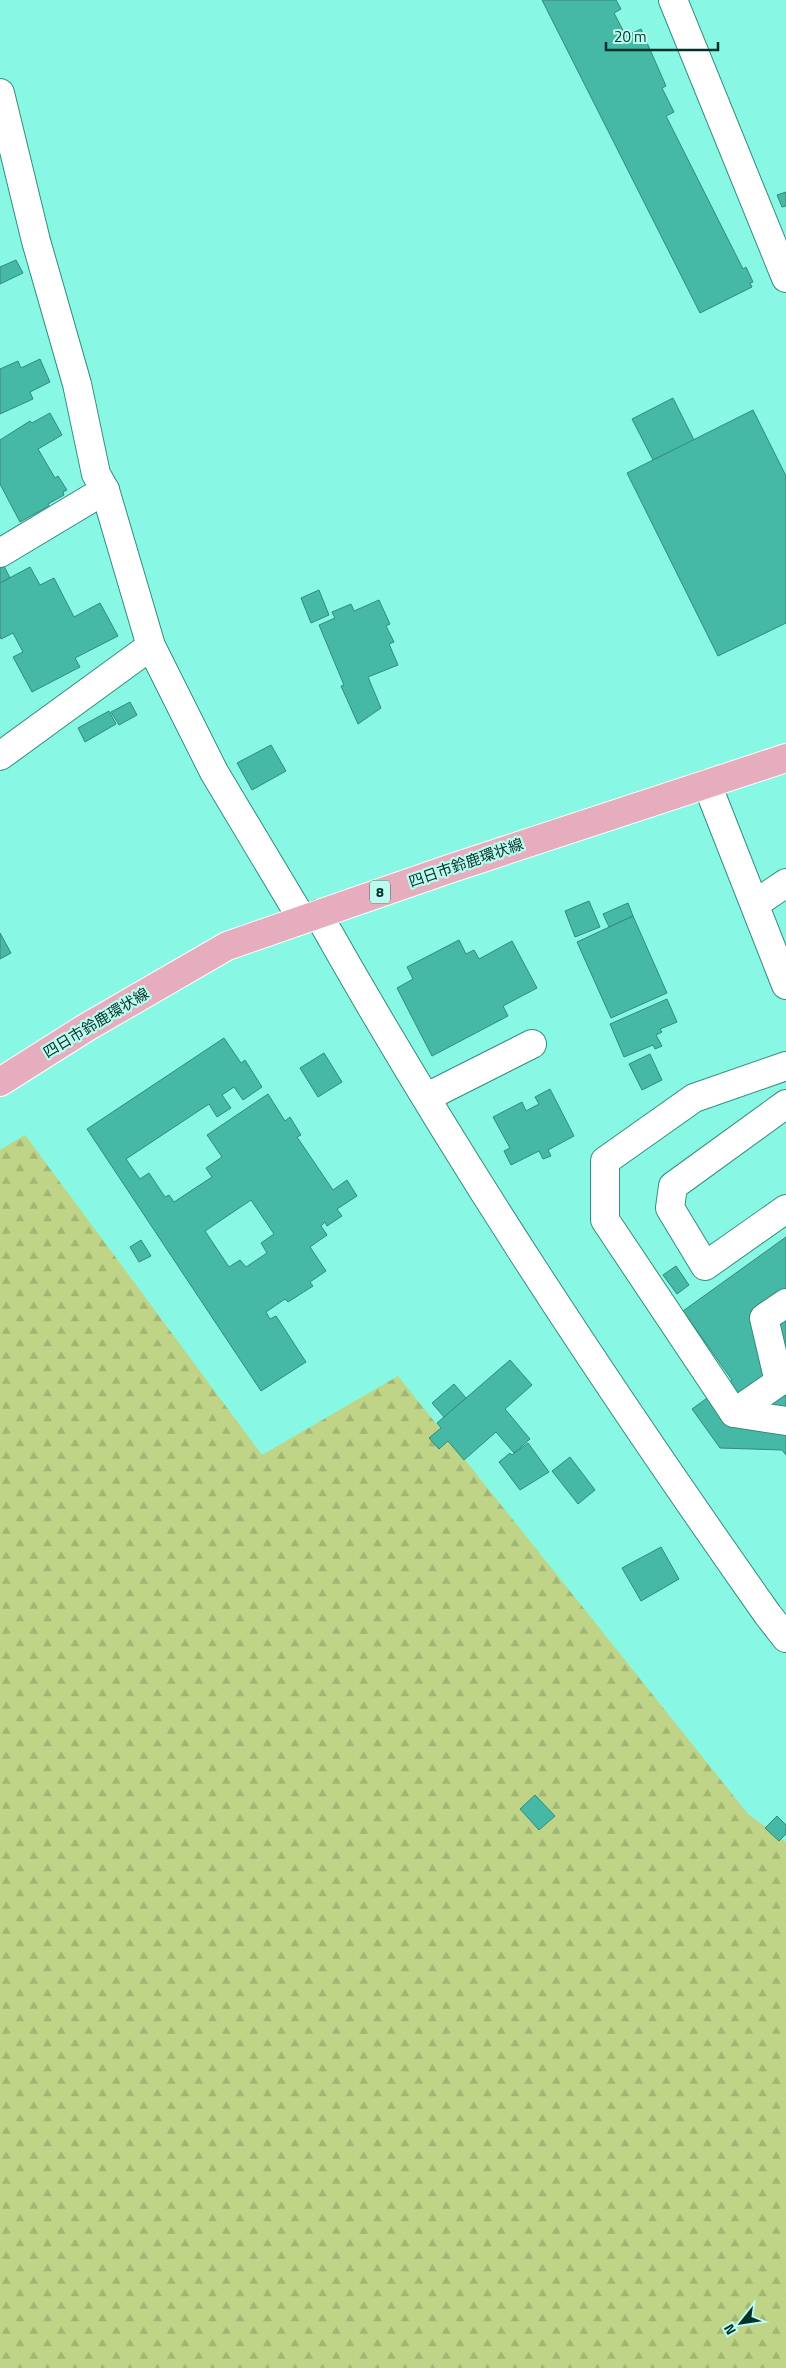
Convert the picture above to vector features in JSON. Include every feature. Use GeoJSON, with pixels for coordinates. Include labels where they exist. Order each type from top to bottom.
{"type":"FeatureCollection","features":[{"type":"Feature","properties":{"kind":"main road","name":"四日市鈴鹿環状線"},"geometry":{"type":"LineString","coordinates":[[0,1082],[87,1027],[227,946],[310,916],[786,758]]}},
{"type":"Feature","properties":{"kind":"street"},"geometry":{"type":"LineString","coordinates":[[674,0],[786,278]]}},
{"type":"Feature","properties":{"kind":"street"},"geometry":{"type":"LineString","coordinates":[[0,93],[36,241],[77,384],[96,474],[105,490],[151,646],[214,772],[427,1097],[609,1387],[756,1599],[786,1638]]}},
{"type":"Feature","properties":{"kind":"street"},"geometry":{"type":"LineString","coordinates":[[0,553],[105,490]]}},
{"type":"Feature","properties":{"kind":"street"},"geometry":{"type":"LineString","coordinates":[[0,756],[151,646]]}},
{"type":"Feature","properties":{"kind":"street"},"geometry":{"type":"LineString","coordinates":[[707,784],[786,985]]}},
{"type":"Feature","properties":{"kind":"street"},"geometry":{"type":"LineString","coordinates":[[755,904],[786,883]]}},
{"type":"Feature","properties":{"kind":"street"},"geometry":{"type":"LineString","coordinates":[[427,1097],[532,1044]]}},
{"type":"Feature","properties":{"kind":"street"},"geometry":{"type":"LineString","coordinates":[[786,1066],[694,1098],[605,1161],[605,1220],[734,1413],[786,1421]]}},
{"type":"Feature","properties":{"kind":"street"},"geometry":{"type":"LineString","coordinates":[[786,1104],[673,1186],[670,1208],[705,1266],[786,1209]]}},
{"type":"Feature","properties":{"kind":"street"},"geometry":{"type":"LineString","coordinates":[[734,1413],[782,1380],[764,1318],[786,1302]]}},
{"type":"Feature","properties":{"kind":"green space"},"geometry":{"type":"Polygon","coordinates":[[[25,1135],[262,1455],[398,1376],[748,1814],[786,1842],[786,2368],[0,2368],[0,1150],[25,1135]]]}},
{"type":"Feature","properties":{"kind":"building"},"geometry":{"type":"Polygon","coordinates":[[[542,0],[616,0],[621,9],[614,13],[626,36],[641,29],[666,86],[662,88],[674,112],[666,116],[743,269],[746,267],[753,282],[750,283],[752,287],[700,313],[542,0]]]}},
{"type":"Feature","properties":{"kind":"building"},"geometry":{"type":"Polygon","coordinates":[[[786,192],[786,206],[782,207],[777,195],[786,192]]]}},
{"type":"Feature","properties":{"kind":"building"},"geometry":{"type":"Polygon","coordinates":[[[16,260],[23,273],[0,284],[0,267],[16,260]]]}},
{"type":"Feature","properties":{"kind":"building"},"geometry":{"type":"Polygon","coordinates":[[[40,359],[50,382],[30,392],[33,399],[0,414],[0,369],[18,361],[21,368],[40,359]]]}},
{"type":"Feature","properties":{"kind":"building"},"geometry":{"type":"Polygon","coordinates":[[[673,398],[694,440],[653,460],[632,419],[673,398]]]}},
{"type":"Feature","properties":{"kind":"building"},"geometry":{"type":"Polygon","coordinates":[[[753,410],[786,476],[786,623],[718,656],[627,473],[753,410]]]}},
{"type":"Feature","properties":{"kind":"building"},"geometry":{"type":"Polygon","coordinates":[[[50,413],[62,435],[38,449],[55,478],[58,476],[67,490],[63,492],[64,495],[48,504],[49,506],[20,522],[0,484],[0,440],[30,421],[32,423],[50,413]]]}},
{"type":"Feature","properties":{"kind":"building"},"geometry":{"type":"Polygon","coordinates":[[[4,566],[10,578],[0,583],[0,568],[4,566]]]}},
{"type":"Feature","properties":{"kind":"building"},"geometry":{"type":"Polygon","coordinates":[[[30,567],[40,585],[54,578],[74,617],[100,603],[118,636],[75,658],[80,667],[32,692],[13,657],[23,652],[13,633],[1,639],[0,636],[0,583],[30,567]]]}},
{"type":"Feature","properties":{"kind":"building"},"geometry":{"type":"Polygon","coordinates":[[[319,590],[329,615],[311,623],[301,598],[319,590]]]}},
{"type":"Feature","properties":{"kind":"building"},"geometry":{"type":"Polygon","coordinates":[[[379,600],[390,624],[386,626],[394,642],[389,644],[398,665],[368,677],[381,708],[358,724],[341,686],[344,685],[319,625],[335,618],[332,612],[351,604],[354,611],[379,600]]]}},
{"type":"Feature","properties":{"kind":"building"},"geometry":{"type":"Polygon","coordinates":[[[130,702],[137,715],[119,725],[111,712],[130,702]]]}},
{"type":"Feature","properties":{"kind":"building"},"geometry":{"type":"Polygon","coordinates":[[[109,711],[116,724],[85,742],[78,728],[109,711]]]}},
{"type":"Feature","properties":{"kind":"building"},"geometry":{"type":"Polygon","coordinates":[[[271,745],[286,771],[252,790],[237,763],[271,745]]]}},
{"type":"Feature","properties":{"kind":"building"},"geometry":{"type":"Polygon","coordinates":[[[589,901],[600,927],[575,937],[565,911],[589,901]]]}},
{"type":"Feature","properties":{"kind":"building"},"geometry":{"type":"Polygon","coordinates":[[[628,903],[633,916],[609,927],[603,914],[628,903]]]}},
{"type":"Feature","properties":{"kind":"building"},"geometry":{"type":"Polygon","coordinates":[[[633,916],[667,993],[611,1018],[577,942],[633,916]]]}},
{"type":"Feature","properties":{"kind":"building"},"geometry":{"type":"Polygon","coordinates":[[[0,933],[11,953],[0,959],[0,933]]]}},
{"type":"Feature","properties":{"kind":"building"},"geometry":{"type":"Polygon","coordinates":[[[459,940],[466,954],[474,950],[479,959],[512,941],[537,988],[503,1006],[508,1016],[432,1056],[397,988],[413,979],[407,967],[459,940]]]}},
{"type":"Feature","properties":{"kind":"building"},"geometry":{"type":"Polygon","coordinates":[[[667,999],[677,1022],[660,1029],[662,1032],[656,1035],[662,1046],[655,1049],[653,1045],[624,1057],[610,1024],[667,999]]]}},
{"type":"Feature","properties":{"kind":"building"},"geometry":{"type":"Polygon","coordinates":[[[224,1038],[241,1063],[245,1060],[262,1087],[243,1100],[234,1087],[222,1095],[231,1108],[217,1117],[209,1104],[126,1159],[140,1179],[149,1173],[165,1197],[169,1195],[174,1202],[212,1177],[206,1168],[222,1157],[207,1135],[268,1094],[285,1121],[290,1117],[301,1135],[297,1137],[333,1190],[347,1180],[357,1196],[337,1209],[342,1216],[327,1226],[325,1222],[321,1226],[327,1235],[310,1247],[326,1271],[310,1282],[313,1286],[288,1302],[285,1299],[266,1312],[270,1319],[276,1316],[306,1362],[261,1391],[87,1129],[224,1038]],[[251,1200],[205,1231],[229,1267],[240,1260],[246,1267],[267,1253],[261,1243],[274,1234],[251,1200]]]}},
{"type":"Feature","properties":{"kind":"building"},"geometry":{"type":"Polygon","coordinates":[[[324,1053],[342,1082],[318,1097],[300,1068],[324,1053]]]}},
{"type":"Feature","properties":{"kind":"building"},"geometry":{"type":"Polygon","coordinates":[[[650,1054],[662,1080],[642,1090],[629,1064],[650,1054]]]}},
{"type":"Feature","properties":{"kind":"building"},"geometry":{"type":"Polygon","coordinates":[[[550,1089],[574,1136],[548,1150],[551,1156],[543,1159],[539,1151],[511,1165],[504,1151],[510,1148],[493,1117],[522,1102],[526,1111],[539,1104],[535,1097],[550,1089]]]}},
{"type":"Feature","properties":{"kind":"building"},"geometry":{"type":"Polygon","coordinates":[[[786,1237],[786,1455],[782,1450],[720,1448],[692,1409],[732,1380],[683,1311],[786,1237]]]}},
{"type":"Feature","properties":{"kind":"building"},"geometry":{"type":"Polygon","coordinates":[[[141,1240],[151,1256],[139,1262],[130,1247],[141,1240]]]}},
{"type":"Feature","properties":{"kind":"building"},"geometry":{"type":"Polygon","coordinates":[[[676,1266],[689,1285],[677,1294],[663,1275],[676,1266]]]}},
{"type":"Feature","properties":{"kind":"building"},"geometry":{"type":"Polygon","coordinates":[[[510,1360],[532,1385],[505,1409],[530,1439],[514,1453],[496,1432],[464,1460],[448,1441],[439,1449],[429,1438],[441,1428],[437,1423],[510,1360]]]}},
{"type":"Feature","properties":{"kind":"building"},"geometry":{"type":"Polygon","coordinates":[[[454,1384],[466,1398],[444,1417],[432,1403],[454,1384]]]}},
{"type":"Feature","properties":{"kind":"building"},"geometry":{"type":"Polygon","coordinates":[[[528,1443],[549,1472],[520,1490],[499,1462],[528,1443]]]}},
{"type":"Feature","properties":{"kind":"building"},"geometry":{"type":"Polygon","coordinates":[[[570,1457],[595,1490],[578,1504],[552,1471],[570,1457]]]}},
{"type":"Feature","properties":{"kind":"building"},"geometry":{"type":"Polygon","coordinates":[[[661,1547],[679,1579],[641,1601],[622,1568],[661,1547]]]}},
{"type":"Feature","properties":{"kind":"building"},"geometry":{"type":"Polygon","coordinates":[[[535,1795],[555,1816],[539,1830],[520,1809],[535,1795]]]}},
{"type":"Feature","properties":{"kind":"building"},"geometry":{"type":"Polygon","coordinates":[[[777,1816],[786,1825],[786,1834],[779,1841],[765,1828],[777,1816]]]}}]}
